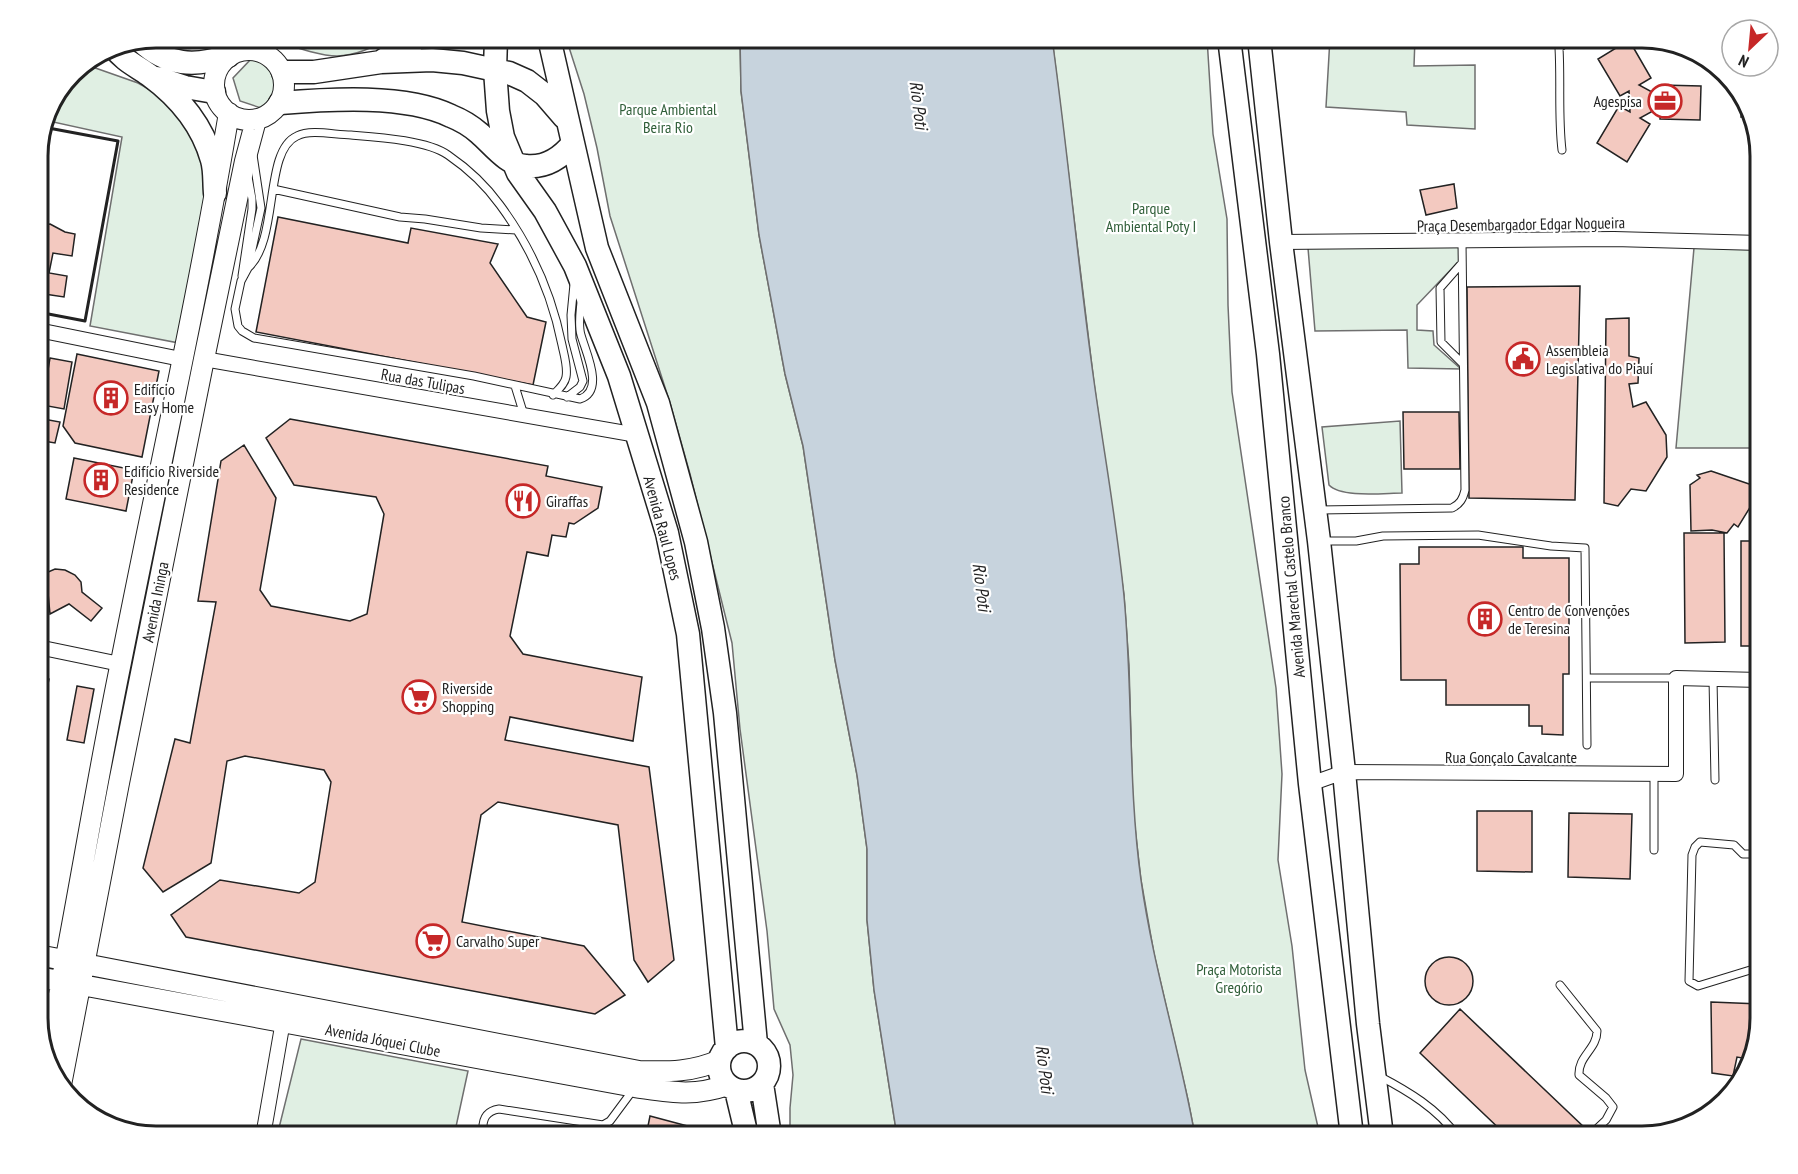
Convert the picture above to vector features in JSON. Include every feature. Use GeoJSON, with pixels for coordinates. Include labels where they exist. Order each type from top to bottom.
{"type":"FeatureCollection","features":[{"type":"Feature","properties":{"kind":"main road"},"geometry":{"type":"LineString","coordinates":[[152,48],[168,60],[190,63],[211,62],[238,51],[259,50],[269,55],[283,72],[284,93],[280,103],[253,129],[246,120],[229,113],[219,104],[214,92],[216,72],[228,56]]}},
{"type":"Feature","properties":{"kind":"main road"},"geometry":{"type":"LineString","coordinates":[[381,62],[403,48]]}},
{"type":"Feature","properties":{"kind":"main road","name":"Avenida Raul Lopes"},"geometry":{"type":"LineString","coordinates":[[495,48],[498,111],[512,163],[545,211],[578,275],[619,376],[667,532],[688,634],[724,1054]]}},
{"type":"Feature","properties":{"kind":"main road","name":"Avenida Raul Lopes"},"geometry":{"type":"LineString","coordinates":[[551,48],[597,248],[658,402],[696,542],[725,712],[756,1044]]}},
{"type":"Feature","properties":{"kind":"main road","name":"Avenida Marechal Castelo Branco"},"geometry":{"type":"LineString","coordinates":[[1230,48],[1268,354],[1310,784],[1351,1126]]}},
{"type":"Feature","properties":{"kind":"main road","name":"Avenida Marechal Castelo Branco"},"geometry":{"type":"LineString","coordinates":[[1262,48],[1281,243],[1319,542],[1381,1126]]}},
{"type":"Feature","properties":{"kind":"main road"},"geometry":{"type":"LineString","coordinates":[[119,55],[150,76],[178,101],[201,130],[213,162],[215,193]]}},
{"type":"Feature","properties":{"kind":"main road"},"geometry":{"type":"LineString","coordinates":[[283,72],[314,72],[381,62],[432,60],[495,70],[527,81],[545,95],[567,120]]}},
{"type":"Feature","properties":{"kind":"main road"},"geometry":{"type":"LineString","coordinates":[[150,76],[185,87],[214,92]]}},
{"type":"Feature","properties":{"kind":"main road"},"geometry":{"type":"LineString","coordinates":[[280,103],[325,100],[429,106],[453,116],[476,130],[512,163],[525,166],[548,163],[565,153],[573,143]]}},
{"type":"Feature","properties":{"kind":"main road","name":"Avenida Ininga"},"geometry":{"type":"LineString","coordinates":[[62,1073],[72,983],[120,664],[229,113]]}},
{"type":"Feature","properties":{"kind":"main road","name":"Avenida Ininga"},"geometry":{"type":"LineString","coordinates":[[76,962],[119,783],[204,359],[253,129]]}},
{"type":"Feature","properties":{"kind":"main road"},"geometry":{"type":"LineString","coordinates":[[1268,354],[1296,349]]}},
{"type":"Feature","properties":{"kind":"main road"},"geometry":{"type":"LineString","coordinates":[[1271,384],[1300,381]]}},
{"type":"Feature","properties":{"kind":"main road","name":"Avenida Jóquei Clube"},"geometry":{"type":"LineString","coordinates":[[48,957],[639,1071],[674,1072],[701,1068],[724,1054]]}},
{"type":"Feature","properties":{"kind":"main road","name":"Avenida Jóquei Clube"},"geometry":{"type":"LineString","coordinates":[[48,978],[634,1087],[682,1093],[707,1092],[732,1087]]}},
{"type":"Feature","properties":{"kind":"main road","name":"Avenida Ininga"},"geometry":{"type":"LineString","coordinates":[[51,1043],[72,983]]}},
{"type":"Feature","properties":{"kind":"main road"},"geometry":{"type":"LineString","coordinates":[[732,1087],[745,1091],[754,1089],[762,1084],[768,1074],[769,1062],[765,1052],[756,1044],[746,1041],[736,1042],[724,1054],[720,1074],[732,1087],[744,1126]]}},
{"type":"Feature","properties":{"kind":"main road"},"geometry":{"type":"LineString","coordinates":[[762,1084],[768,1126]]}},
{"type":"Feature","properties":{"kind":"street","name":"Praça Desembargador Edgar Nogueira"},"geometry":{"type":"LineString","coordinates":[[1281,243],[1614,239],[1750,243]]}},
{"type":"Feature","properties":{"kind":"street"},"geometry":{"type":"LineString","coordinates":[[48,332],[181,359]]}},
{"type":"Feature","properties":{"kind":"street","name":"Rua das Tulipas"},"geometry":{"type":"LineString","coordinates":[[204,359],[636,435]]}},
{"type":"Feature","properties":{"kind":"street"},"geometry":{"type":"LineString","coordinates":[[48,649],[120,664]]}},
{"type":"Feature","properties":{"kind":"street"},"geometry":{"type":"LineString","coordinates":[[1676,678],[1750,680]]}},
{"type":"Feature","properties":{"kind":"street","name":"Rua Gonçalo Cavalcante"},"geometry":{"type":"LineString","coordinates":[[1310,784],[1344,772],[1676,773],[1676,678]]}},
{"type":"Feature","properties":{"kind":"street"},"geometry":{"type":"LineString","coordinates":[[265,1126],[284,1021]]}},
{"type":"Feature","properties":{"kind":"lane"},"geometry":{"type":"LineString","coordinates":[[1559,48],[1561,77],[1559,130],[1562,150]]}},
{"type":"Feature","properties":{"kind":"lane"},"geometry":{"type":"LineString","coordinates":[[248,268],[261,208],[253,129]]}},
{"type":"Feature","properties":{"kind":"lane"},"geometry":{"type":"LineString","coordinates":[[241,281],[261,252],[278,158],[296,136],[313,134],[380,137],[437,148],[480,182],[500,204],[532,256],[556,315],[566,376],[553,395]]}},
{"type":"Feature","properties":{"kind":"lane"},"geometry":{"type":"LineString","coordinates":[[245,161],[252,199],[235,309],[242,331],[254,338],[474,376],[553,395],[580,399],[585,398],[593,385],[580,334],[578,275]]}},
{"type":"Feature","properties":{"kind":"lane"},"geometry":{"type":"LineString","coordinates":[[273,189],[400,217],[488,229],[516,230]]}},
{"type":"Feature","properties":{"kind":"lane"},"geometry":{"type":"LineString","coordinates":[[1315,510],[1452,508],[1464,498],[1462,242]]}},
{"type":"Feature","properties":{"kind":"lane"},"geometry":{"type":"LineString","coordinates":[[1462,263],[1440,288],[1440,320],[1441,342],[1463,364]]}},
{"type":"Feature","properties":{"kind":"lane"},"geometry":{"type":"LineString","coordinates":[[567,397],[580,387],[583,381],[571,326],[578,275]]}},
{"type":"Feature","properties":{"kind":"lane"},"geometry":{"type":"LineString","coordinates":[[515,386],[524,415]]}},
{"type":"Feature","properties":{"kind":"lane"},"geometry":{"type":"LineString","coordinates":[[1319,542],[1356,541],[1383,536],[1478,535],[1551,546],[1585,548],[1587,745]]}},
{"type":"Feature","properties":{"kind":"lane"},"geometry":{"type":"LineString","coordinates":[[1587,678],[1676,678]]}},
{"type":"Feature","properties":{"kind":"lane"},"geometry":{"type":"LineString","coordinates":[[1713,679],[1715,780]]}},
{"type":"Feature","properties":{"kind":"lane"},"geometry":{"type":"LineString","coordinates":[[1654,774],[1654,850]]}},
{"type":"Feature","properties":{"kind":"lane"},"geometry":{"type":"LineString","coordinates":[[1750,854],[1743,854],[1734,845],[1700,842],[1695,847],[1692,855],[1689,981],[1698,986],[1750,970]]}},
{"type":"Feature","properties":{"kind":"lane"},"geometry":{"type":"LineString","coordinates":[[1560,985],[1597,1031],[1594,1046],[1582,1058],[1578,1067],[1579,1075],[1613,1107],[1600,1126]]}},
{"type":"Feature","properties":{"kind":"lane"},"geometry":{"type":"LineString","coordinates":[[1374,1073],[1407,1091],[1429,1107],[1447,1126]]}},
{"type":"Feature","properties":{"kind":"lane"},"geometry":{"type":"LineString","coordinates":[[483,1126],[484,1118],[491,1111],[499,1109],[603,1125],[615,1115],[634,1087]]}},
{"type":"Feature","properties":{"kind":"green space"},"geometry":{"type":"Polygon","coordinates":[[[298,48],[369,48],[344,56],[298,48]]]}},
{"type":"Feature","properties":{"kind":"green space","name":"Parque Ambiental Beira Rio"},"geometry":{"type":"Polygon","coordinates":[[[569,48],[740,48],[741,91],[759,235],[785,374],[803,446],[835,660],[857,775],[867,849],[867,920],[874,990],[895,1126],[790,1126],[793,1075],[790,1045],[774,1009],[767,931],[740,729],[732,643],[670,403],[610,216],[584,94],[569,48]]]}},
{"type":"Feature","properties":{"kind":"green space","name":"Parque Ambiental Poty I"},"geometry":{"type":"Polygon","coordinates":[[[1053,48],[1208,48],[1213,134],[1227,219],[1232,392],[1276,688],[1282,774],[1278,860],[1292,946],[1305,1070],[1318,1126],[1193,1126],[1154,954],[1141,880],[1133,810],[1129,665],[1124,595],[1094,383],[1053,48]]]}},
{"type":"Feature","properties":{"kind":"green space"},"geometry":{"type":"Polygon","coordinates":[[[1329,48],[1415,48],[1414,66],[1475,65],[1475,129],[1407,125],[1406,112],[1326,107],[1329,48]]]}},
{"type":"Feature","properties":{"kind":"green space"},"geometry":{"type":"Polygon","coordinates":[[[253,57],[272,66],[279,86],[272,101],[261,108],[240,101],[233,78],[253,57]]]}},
{"type":"Feature","properties":{"kind":"green space"},"geometry":{"type":"Polygon","coordinates":[[[94,68],[138,83],[154,92],[192,125],[208,188],[179,343],[90,326],[122,137],[54,122],[70,90],[94,68]]]}},
{"type":"Feature","properties":{"kind":"green space"},"geometry":{"type":"Polygon","coordinates":[[[1459,247],[1459,261],[1417,305],[1417,330],[1433,331],[1434,345],[1461,369],[1408,368],[1407,330],[1315,331],[1308,248],[1459,247]]]}},
{"type":"Feature","properties":{"kind":"green space"},"geometry":{"type":"Polygon","coordinates":[[[1694,248],[1750,249],[1750,448],[1676,448],[1694,248]]]}},
{"type":"Feature","properties":{"kind":"green space"},"geometry":{"type":"Polygon","coordinates":[[[1400,421],[1402,493],[1343,492],[1329,485],[1322,427],[1400,421]]]}},
{"type":"Feature","properties":{"kind":"green space"},"geometry":{"type":"Polygon","coordinates":[[[301,1039],[468,1071],[456,1126],[279,1126],[301,1039]]]}},
{"type":"Feature","properties":{"kind":"water","name":"Rio Poti"},"geometry":{"type":"Polygon","coordinates":[[[740,48],[1053,48],[1088,338],[1124,596],[1134,809],[1141,880],[1152,945],[1193,1126],[895,1126],[874,990],[867,920],[867,849],[857,775],[835,660],[803,446],[785,374],[759,235],[741,91],[740,48]]]}},
{"type":"Feature","properties":{"kind":"building","name":"Agespisa"},"geometry":{"type":"Polygon","coordinates":[[[1616,48],[1634,48],[1651,78],[1639,85],[1661,97],[1661,85],[1701,86],[1700,120],[1660,119],[1660,107],[1640,118],[1650,124],[1627,162],[1597,143],[1619,106],[1630,112],[1629,91],[1620,96],[1598,59],[1616,48]]]}},
{"type":"Feature","properties":{"kind":"building"},"geometry":{"type":"Polygon","coordinates":[[[1454,184],[1457,208],[1426,215],[1420,190],[1454,184]]]}},
{"type":"Feature","properties":{"kind":"building"},"geometry":{"type":"Polygon","coordinates":[[[278,217],[408,243],[411,228],[498,244],[490,263],[527,317],[546,322],[533,385],[256,332],[278,217]]]}},
{"type":"Feature","properties":{"kind":"building"},"geometry":{"type":"Polygon","coordinates":[[[48,224],[75,234],[72,256],[53,253],[49,273],[67,276],[64,297],[48,295],[48,224]]]}},
{"type":"Feature","properties":{"kind":"building","name":"Assembleia Legislativa do Piauí"},"geometry":{"type":"Polygon","coordinates":[[[1580,286],[1575,500],[1469,498],[1467,287],[1580,286]]]}},
{"type":"Feature","properties":{"kind":"building"},"geometry":{"type":"Polygon","coordinates":[[[1629,318],[1629,356],[1639,358],[1638,383],[1629,384],[1633,407],[1646,402],[1666,435],[1667,457],[1646,491],[1631,489],[1618,506],[1604,503],[1606,319],[1629,318]]]}},
{"type":"Feature","properties":{"kind":"building","name":"Edifício Easy Home"},"geometry":{"type":"Polygon","coordinates":[[[77,354],[159,371],[142,457],[75,443],[63,426],[77,354]]]}},
{"type":"Feature","properties":{"kind":"building"},"geometry":{"type":"Polygon","coordinates":[[[50,358],[72,362],[64,409],[48,406],[50,358]]]}},
{"type":"Feature","properties":{"kind":"building"},"geometry":{"type":"Polygon","coordinates":[[[1403,412],[1459,412],[1460,469],[1404,469],[1403,412]]]}},
{"type":"Feature","properties":{"kind":"building","name":"Riverside Shopping"},"geometry":{"type":"Polygon","coordinates":[[[290,419],[548,466],[546,476],[602,487],[598,508],[574,524],[569,523],[566,537],[552,535],[548,556],[527,552],[510,636],[523,654],[642,677],[633,741],[510,717],[505,740],[649,767],[674,960],[648,982],[634,960],[618,825],[498,802],[481,815],[462,922],[584,946],[625,995],[595,1014],[186,937],[171,915],[220,880],[299,893],[315,882],[331,782],[324,770],[245,756],[227,761],[211,863],[163,892],[143,868],[175,739],[190,743],[216,602],[198,601],[221,461],[244,445],[276,498],[260,590],[271,606],[350,621],[367,614],[384,514],[376,497],[294,485],[266,438],[290,419]]]}},
{"type":"Feature","properties":{"kind":"building"},"geometry":{"type":"Polygon","coordinates":[[[48,420],[60,422],[55,443],[48,442],[48,420]]]}},
{"type":"Feature","properties":{"kind":"building","name":"Edifício Riverside Residence"},"geometry":{"type":"Polygon","coordinates":[[[74,458],[134,470],[126,511],[66,499],[74,458]]]}},
{"type":"Feature","properties":{"kind":"building"},"geometry":{"type":"Polygon","coordinates":[[[1711,471],[1750,484],[1750,507],[1738,527],[1734,524],[1727,533],[1712,530],[1691,531],[1690,485],[1700,478],[1697,475],[1711,471]]]}},
{"type":"Feature","properties":{"kind":"building"},"geometry":{"type":"Polygon","coordinates":[[[1684,533],[1724,533],[1725,642],[1685,643],[1684,533]]]}},
{"type":"Feature","properties":{"kind":"building"},"geometry":{"type":"Polygon","coordinates":[[[1741,541],[1750,541],[1750,646],[1741,646],[1741,541]]]}},
{"type":"Feature","properties":{"kind":"building","name":"Centro de Convenções de Teresina"},"geometry":{"type":"Polygon","coordinates":[[[1419,547],[1523,547],[1523,558],[1569,558],[1569,674],[1563,674],[1563,735],[1542,734],[1542,726],[1529,726],[1529,705],[1446,705],[1446,680],[1401,680],[1400,564],[1419,564],[1419,547]]]}},
{"type":"Feature","properties":{"kind":"building"},"geometry":{"type":"Polygon","coordinates":[[[55,569],[65,570],[75,575],[81,582],[82,592],[102,608],[91,621],[69,604],[50,614],[48,572],[55,569]]]}},
{"type":"Feature","properties":{"kind":"building"},"geometry":{"type":"Polygon","coordinates":[[[77,686],[94,689],[84,743],[67,740],[77,686]]]}},
{"type":"Feature","properties":{"kind":"building"},"geometry":{"type":"Polygon","coordinates":[[[1477,811],[1532,811],[1532,872],[1477,871],[1477,811]]]}},
{"type":"Feature","properties":{"kind":"building"},"geometry":{"type":"Polygon","coordinates":[[[1569,813],[1632,814],[1630,879],[1568,877],[1569,813]]]}},
{"type":"Feature","properties":{"kind":"building"},"geometry":{"type":"Polygon","coordinates":[[[1449,957],[1466,964],[1473,981],[1466,998],[1449,1005],[1432,998],[1425,981],[1432,964],[1449,957]]]}},
{"type":"Feature","properties":{"kind":"building"},"geometry":{"type":"Polygon","coordinates":[[[1711,1002],[1750,1004],[1746,1046],[1742,1058],[1737,1057],[1733,1076],[1712,1073],[1711,1002]]]}},
{"type":"Feature","properties":{"kind":"building"},"geometry":{"type":"Polygon","coordinates":[[[1460,1009],[1583,1126],[1497,1126],[1420,1053],[1460,1009]]]}},
{"type":"Feature","properties":{"kind":"building"},"geometry":{"type":"Polygon","coordinates":[[[650,1116],[688,1126],[648,1126],[650,1116]]]}},
{"type":"Feature","properties":{"kind":"wall"},"geometry":{"type":"LineString","coordinates":[[48,314],[85,321],[118,141],[52,129]]}},
{"type":"Feature","properties":{"kind":"place","name":"Agespisa"},"geometry":{"type":"Point","coordinates":[1665,101]}},
{"type":"Feature","properties":{"kind":"place","name":"Assembleia Legislativa do Piauí"},"geometry":{"type":"Point","coordinates":[1523,359]}},
{"type":"Feature","properties":{"kind":"place","name":"Edifício Easy Home"},"geometry":{"type":"Point","coordinates":[111,398]}},
{"type":"Feature","properties":{"kind":"place","name":"Edifício Riverside Residence"},"geometry":{"type":"Point","coordinates":[101,480]}},
{"type":"Feature","properties":{"kind":"place","name":"Giraffas"},"geometry":{"type":"Point","coordinates":[523,501]}},
{"type":"Feature","properties":{"kind":"place","name":"Centro de Convenções de Teresina"},"geometry":{"type":"Point","coordinates":[1485,619]}},
{"type":"Feature","properties":{"kind":"place","name":"Riverside Shopping"},"geometry":{"type":"Point","coordinates":[419,697]}},
{"type":"Feature","properties":{"kind":"place","name":"Carvalho Super"},"geometry":{"type":"Point","coordinates":[433,941]}},
{"type":"Feature","properties":{"kind":"park label","name":"Praça Motorista Gregório"},"geometry":{"type":"Point","coordinates":[1239,978]}}]}
